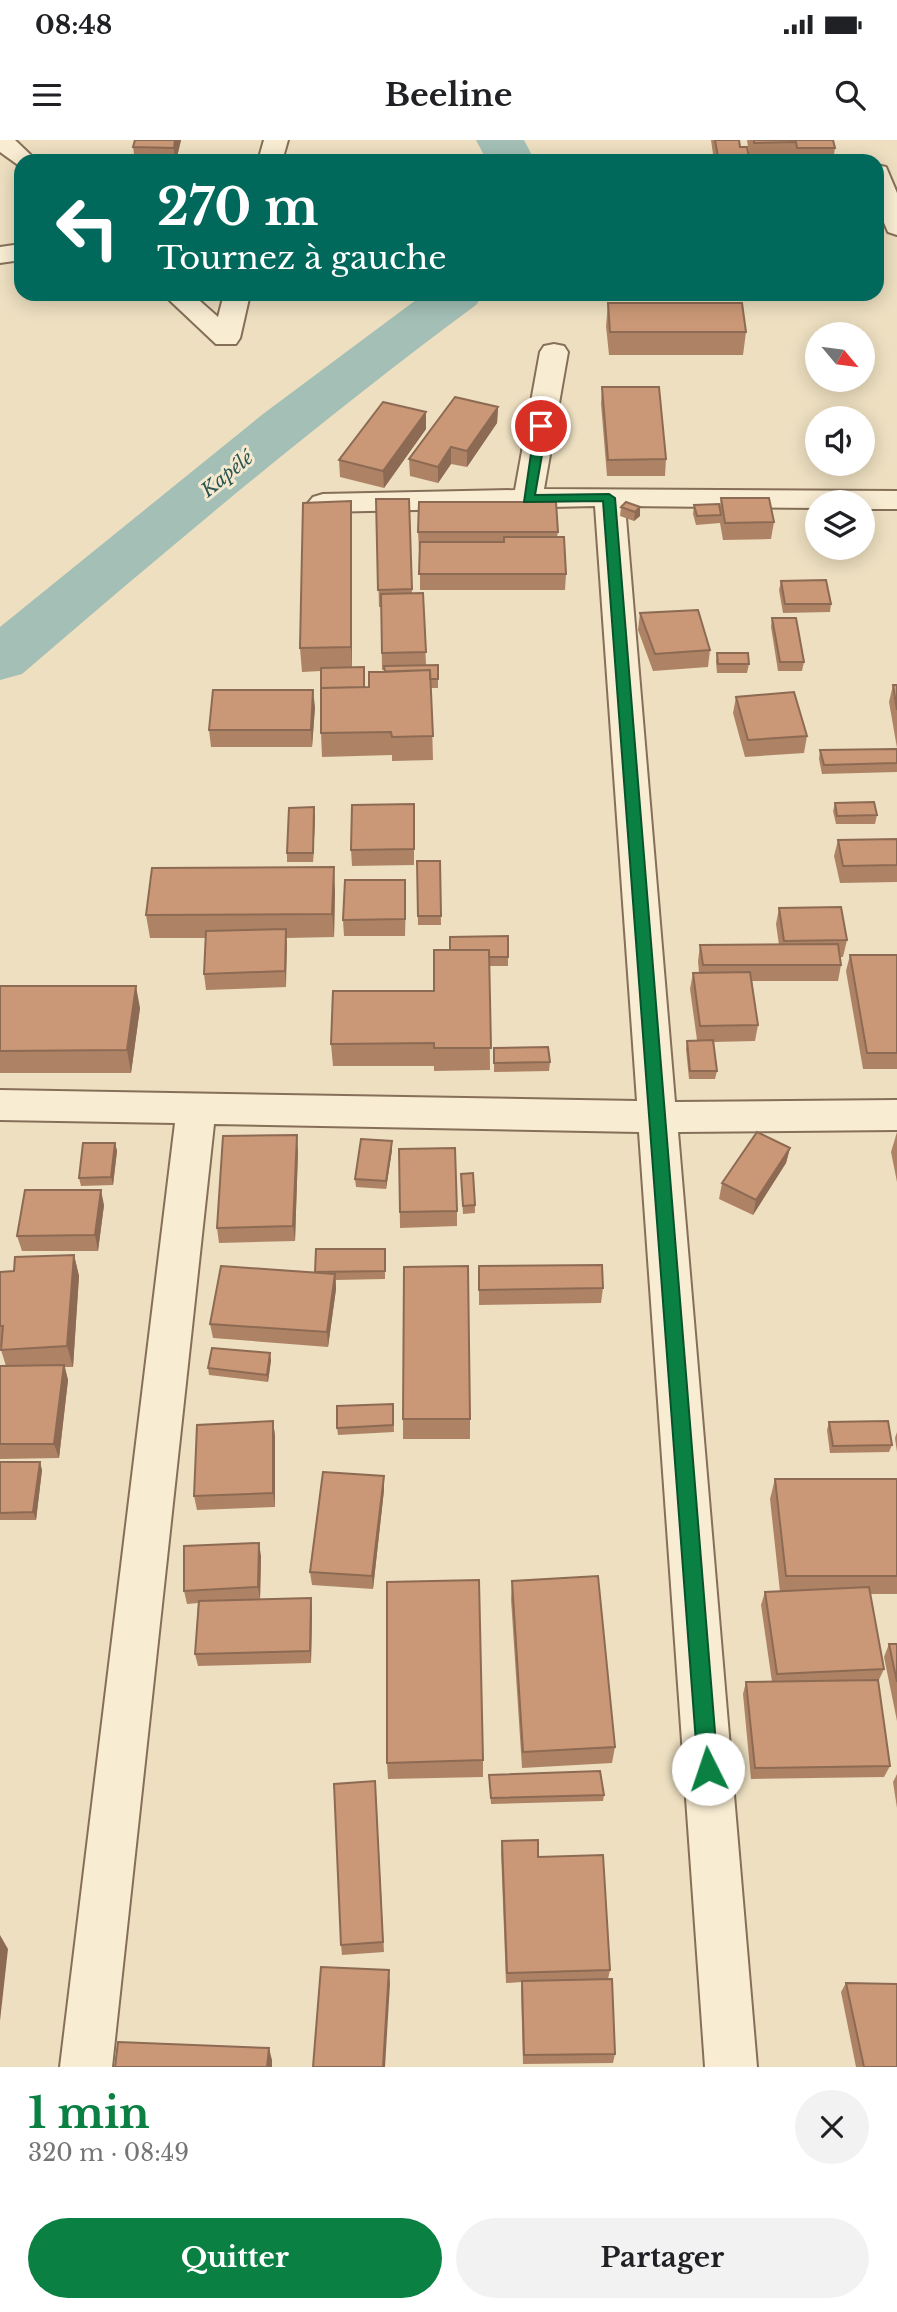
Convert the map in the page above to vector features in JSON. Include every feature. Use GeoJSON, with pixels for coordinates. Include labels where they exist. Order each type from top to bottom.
{"type":"FeatureCollection","features":[{"type":"Feature","properties":{"kind":"street"},"geometry":{"type":"LineString","coordinates":[[1,140],[17,154]]}},
{"type":"Feature","properties":{"kind":"street"},"geometry":{"type":"LineString","coordinates":[[884,188],[897,228]]}},
{"type":"Feature","properties":{"kind":"street"},"geometry":{"type":"LineString","coordinates":[[184,301],[226,338],[235,301]]}},
{"type":"Feature","properties":{"kind":"street"},"geometry":{"type":"LineString","coordinates":[[528,499],[554,352]]}},
{"type":"Feature","properties":{"kind":"street"},"geometry":{"type":"LineString","coordinates":[[609,498],[731,2067]]}},
{"type":"Feature","properties":{"kind":"street"},"geometry":{"type":"LineString","coordinates":[[323,503],[609,498],[897,500]]}},
{"type":"Feature","properties":{"kind":"street"},"geometry":{"type":"LineString","coordinates":[[0,1105],[659,1117],[897,1115]]}},
{"type":"Feature","properties":{"kind":"street"},"geometry":{"type":"LineString","coordinates":[[86,2067],[195,1108]]}},
{"type":"Feature","properties":{"kind":"building"},"geometry":{"type":"Polygon","coordinates":[[[135,140],[175,140],[174,148],[133,147],[135,140]]]}},
{"type":"Feature","properties":{"kind":"building"},"geometry":{"type":"Polygon","coordinates":[[[715,140],[739,140],[740,147],[747,147],[748,154],[717,154],[715,140]]]}},
{"type":"Feature","properties":{"kind":"building"},"geometry":{"type":"Polygon","coordinates":[[[754,140],[833,140],[835,148],[797,148],[796,142],[754,143],[754,140]]]}},
{"type":"Feature","properties":{"kind":"building"},"geometry":{"type":"Polygon","coordinates":[[[608,303],[742,303],[746,332],[610,332],[608,303]]]}},
{"type":"Feature","properties":{"kind":"building"},"geometry":{"type":"Polygon","coordinates":[[[602,387],[659,387],[666,459],[608,460],[602,387]]]}},
{"type":"Feature","properties":{"kind":"building"},"geometry":{"type":"Polygon","coordinates":[[[455,397],[498,407],[467,451],[451,447],[438,467],[409,459],[455,397]]]}},
{"type":"Feature","properties":{"kind":"building"},"geometry":{"type":"Polygon","coordinates":[[[383,402],[426,412],[383,471],[339,460],[383,402]]]}},
{"type":"Feature","properties":{"kind":"building"},"geometry":{"type":"Polygon","coordinates":[[[721,498],[769,498],[774,522],[725,523],[721,498]]]}},
{"type":"Feature","properties":{"kind":"building"},"geometry":{"type":"Polygon","coordinates":[[[376,499],[409,499],[412,589],[378,590],[376,499]]]}},
{"type":"Feature","properties":{"kind":"building"},"geometry":{"type":"Polygon","coordinates":[[[351,501],[351,647],[300,648],[303,503],[351,501]]]}},
{"type":"Feature","properties":{"kind":"building"},"geometry":{"type":"Polygon","coordinates":[[[419,502],[556,502],[558,532],[418,532],[419,502]]]}},
{"type":"Feature","properties":{"kind":"building"},"geometry":{"type":"Polygon","coordinates":[[[626,502],[640,507],[635,512],[621,507],[626,502]]]}},
{"type":"Feature","properties":{"kind":"building"},"geometry":{"type":"Polygon","coordinates":[[[719,504],[721,515],[697,516],[694,505],[719,504]]]}},
{"type":"Feature","properties":{"kind":"building"},"geometry":{"type":"Polygon","coordinates":[[[504,537],[564,537],[566,574],[419,574],[420,542],[504,542],[504,537]]]}},
{"type":"Feature","properties":{"kind":"building"},"geometry":{"type":"Polygon","coordinates":[[[826,580],[831,604],[785,604],[781,581],[826,580]]]}},
{"type":"Feature","properties":{"kind":"building"},"geometry":{"type":"Polygon","coordinates":[[[423,593],[426,652],[382,653],[381,594],[423,593]]]}},
{"type":"Feature","properties":{"kind":"building"},"geometry":{"type":"Polygon","coordinates":[[[698,610],[710,650],[655,654],[640,613],[698,610]]]}},
{"type":"Feature","properties":{"kind":"building"},"geometry":{"type":"Polygon","coordinates":[[[772,618],[796,618],[804,662],[780,662],[772,618]]]}},
{"type":"Feature","properties":{"kind":"building"},"geometry":{"type":"Polygon","coordinates":[[[717,653],[748,653],[749,664],[718,664],[717,653]]]}},
{"type":"Feature","properties":{"kind":"building"},"geometry":{"type":"Polygon","coordinates":[[[438,665],[438,679],[430,679],[430,670],[385,672],[384,666],[438,665]]]}},
{"type":"Feature","properties":{"kind":"building"},"geometry":{"type":"Polygon","coordinates":[[[364,667],[364,687],[321,688],[321,668],[364,667]]]}},
{"type":"Feature","properties":{"kind":"building"},"geometry":{"type":"Polygon","coordinates":[[[430,670],[433,736],[392,737],[391,732],[321,733],[321,688],[369,687],[369,672],[430,670]]]}},
{"type":"Feature","properties":{"kind":"building"},"geometry":{"type":"Polygon","coordinates":[[[893,685],[897,685],[897,710],[893,685]]]}},
{"type":"Feature","properties":{"kind":"building"},"geometry":{"type":"Polygon","coordinates":[[[213,690],[313,690],[311,730],[209,730],[213,690]]]}},
{"type":"Feature","properties":{"kind":"building"},"geometry":{"type":"Polygon","coordinates":[[[794,692],[807,736],[748,740],[736,697],[794,692]]]}},
{"type":"Feature","properties":{"kind":"building"},"geometry":{"type":"Polygon","coordinates":[[[897,749],[897,763],[824,765],[820,750],[897,749]]]}},
{"type":"Feature","properties":{"kind":"building"},"geometry":{"type":"Polygon","coordinates":[[[874,802],[877,815],[837,816],[835,803],[874,802]]]}},
{"type":"Feature","properties":{"kind":"building"},"geometry":{"type":"Polygon","coordinates":[[[414,804],[414,849],[351,850],[352,805],[414,804]]]}},
{"type":"Feature","properties":{"kind":"building"},"geometry":{"type":"Polygon","coordinates":[[[314,807],[313,853],[287,853],[289,808],[314,807]]]}},
{"type":"Feature","properties":{"kind":"building"},"geometry":{"type":"Polygon","coordinates":[[[897,839],[897,865],[843,866],[838,840],[897,839]]]}},
{"type":"Feature","properties":{"kind":"building"},"geometry":{"type":"Polygon","coordinates":[[[417,861],[440,861],[441,916],[418,916],[417,861]]]}},
{"type":"Feature","properties":{"kind":"building"},"geometry":{"type":"Polygon","coordinates":[[[334,867],[332,914],[146,915],[152,868],[334,867]]]}},
{"type":"Feature","properties":{"kind":"building"},"geometry":{"type":"Polygon","coordinates":[[[345,880],[405,880],[405,919],[343,920],[345,880]]]}},
{"type":"Feature","properties":{"kind":"building"},"geometry":{"type":"Polygon","coordinates":[[[841,907],[847,940],[784,941],[779,908],[841,907]]]}},
{"type":"Feature","properties":{"kind":"building"},"geometry":{"type":"Polygon","coordinates":[[[286,929],[285,971],[204,974],[206,931],[286,929]]]}},
{"type":"Feature","properties":{"kind":"building"},"geometry":{"type":"Polygon","coordinates":[[[508,936],[508,957],[489,957],[489,950],[450,950],[450,937],[508,936]]]}},
{"type":"Feature","properties":{"kind":"building"},"geometry":{"type":"Polygon","coordinates":[[[838,944],[841,965],[703,965],[700,945],[838,944]]]}},
{"type":"Feature","properties":{"kind":"building"},"geometry":{"type":"Polygon","coordinates":[[[434,950],[489,950],[491,1048],[434,1048],[434,1043],[331,1044],[333,991],[434,991],[434,950]]]}},
{"type":"Feature","properties":{"kind":"building"},"geometry":{"type":"Polygon","coordinates":[[[850,955],[897,955],[897,1053],[867,1053],[850,955]]]}},
{"type":"Feature","properties":{"kind":"building"},"geometry":{"type":"Polygon","coordinates":[[[750,972],[758,1025],[700,1026],[693,973],[750,972]]]}},
{"type":"Feature","properties":{"kind":"building"},"geometry":{"type":"Polygon","coordinates":[[[0,986],[136,986],[127,1050],[0,1051],[0,986]]]}},
{"type":"Feature","properties":{"kind":"building"},"geometry":{"type":"Polygon","coordinates":[[[713,1040],[717,1071],[690,1071],[687,1041],[713,1040]]]}},
{"type":"Feature","properties":{"kind":"building"},"geometry":{"type":"Polygon","coordinates":[[[548,1047],[550,1062],[494,1063],[494,1048],[548,1047]]]}},
{"type":"Feature","properties":{"kind":"building"},"geometry":{"type":"Polygon","coordinates":[[[757,1132],[790,1148],[756,1200],[722,1183],[757,1132]]]}},
{"type":"Feature","properties":{"kind":"building"},"geometry":{"type":"Polygon","coordinates":[[[297,1135],[293,1226],[217,1228],[223,1136],[297,1135]]]}},
{"type":"Feature","properties":{"kind":"building"},"geometry":{"type":"Polygon","coordinates":[[[361,1139],[392,1141],[386,1181],[355,1179],[361,1139]]]}},
{"type":"Feature","properties":{"kind":"building"},"geometry":{"type":"Polygon","coordinates":[[[83,1143],[115,1143],[111,1177],[79,1178],[83,1143]]]}},
{"type":"Feature","properties":{"kind":"building"},"geometry":{"type":"Polygon","coordinates":[[[455,1148],[457,1211],[400,1212],[399,1149],[455,1148]]]}},
{"type":"Feature","properties":{"kind":"building"},"geometry":{"type":"Polygon","coordinates":[[[473,1173],[475,1205],[463,1206],[461,1174],[473,1173]]]}},
{"type":"Feature","properties":{"kind":"building"},"geometry":{"type":"Polygon","coordinates":[[[25,1190],[101,1190],[95,1235],[17,1236],[25,1190]]]}},
{"type":"Feature","properties":{"kind":"building"},"geometry":{"type":"Polygon","coordinates":[[[316,1249],[385,1249],[385,1271],[315,1272],[316,1249]]]}},
{"type":"Feature","properties":{"kind":"building"},"geometry":{"type":"Polygon","coordinates":[[[74,1255],[67,1346],[1,1350],[3,1326],[0,1326],[0,1272],[14,1271],[15,1257],[74,1255]]]}},
{"type":"Feature","properties":{"kind":"building"},"geometry":{"type":"Polygon","coordinates":[[[602,1265],[603,1288],[479,1290],[479,1266],[602,1265]]]}},
{"type":"Feature","properties":{"kind":"building"},"geometry":{"type":"Polygon","coordinates":[[[221,1266],[335,1274],[327,1332],[210,1324],[221,1266]]]}},
{"type":"Feature","properties":{"kind":"building"},"geometry":{"type":"Polygon","coordinates":[[[468,1266],[470,1419],[403,1419],[404,1267],[468,1266]]]}},
{"type":"Feature","properties":{"kind":"building"},"geometry":{"type":"Polygon","coordinates":[[[212,1348],[270,1353],[267,1375],[208,1368],[212,1348]]]}},
{"type":"Feature","properties":{"kind":"building"},"geometry":{"type":"Polygon","coordinates":[[[64,1365],[54,1444],[0,1444],[0,1366],[64,1365]]]}},
{"type":"Feature","properties":{"kind":"building"},"geometry":{"type":"Polygon","coordinates":[[[393,1404],[393,1425],[337,1428],[337,1406],[393,1404]]]}},
{"type":"Feature","properties":{"kind":"building"},"geometry":{"type":"Polygon","coordinates":[[[273,1421],[273,1493],[194,1496],[197,1425],[273,1421]]]}},
{"type":"Feature","properties":{"kind":"building"},"geometry":{"type":"Polygon","coordinates":[[[888,1421],[892,1445],[833,1446],[829,1422],[888,1421]]]}},
{"type":"Feature","properties":{"kind":"building"},"geometry":{"type":"Polygon","coordinates":[[[0,1462],[40,1462],[33,1512],[0,1513],[0,1462]]]}},
{"type":"Feature","properties":{"kind":"building"},"geometry":{"type":"Polygon","coordinates":[[[323,1472],[384,1476],[372,1576],[310,1572],[323,1472]]]}},
{"type":"Feature","properties":{"kind":"building"},"geometry":{"type":"Polygon","coordinates":[[[775,1479],[897,1479],[897,1576],[786,1576],[775,1479]]]}},
{"type":"Feature","properties":{"kind":"building"},"geometry":{"type":"Polygon","coordinates":[[[259,1543],[258,1587],[184,1591],[184,1546],[259,1543]]]}},
{"type":"Feature","properties":{"kind":"building"},"geometry":{"type":"Polygon","coordinates":[[[598,1576],[615,1747],[523,1752],[512,1581],[598,1576]]]}},
{"type":"Feature","properties":{"kind":"building"},"geometry":{"type":"Polygon","coordinates":[[[479,1580],[483,1760],[387,1763],[387,1582],[479,1580]]]}},
{"type":"Feature","properties":{"kind":"building"},"geometry":{"type":"Polygon","coordinates":[[[869,1587],[884,1669],[777,1674],[765,1592],[869,1587]]]}},
{"type":"Feature","properties":{"kind":"building"},"geometry":{"type":"Polygon","coordinates":[[[311,1598],[310,1651],[195,1654],[199,1601],[311,1598]]]}},
{"type":"Feature","properties":{"kind":"building"},"geometry":{"type":"Polygon","coordinates":[[[889,1644],[897,1644],[897,1682],[889,1644]]]}},
{"type":"Feature","properties":{"kind":"building"},"geometry":{"type":"Polygon","coordinates":[[[878,1680],[890,1766],[755,1768],[746,1682],[878,1680]]]}},
{"type":"Feature","properties":{"kind":"building"},"geometry":{"type":"Polygon","coordinates":[[[600,1771],[604,1795],[491,1798],[489,1775],[600,1771]]]}},
{"type":"Feature","properties":{"kind":"building"},"geometry":{"type":"Polygon","coordinates":[[[375,1781],[383,1942],[341,1945],[334,1784],[375,1781]]]}},
{"type":"Feature","properties":{"kind":"building"},"geometry":{"type":"Polygon","coordinates":[[[538,1840],[538,1857],[603,1855],[610,1970],[507,1973],[502,1841],[538,1840]]]}},
{"type":"Feature","properties":{"kind":"building"},"geometry":{"type":"Polygon","coordinates":[[[321,1967],[389,1970],[383,2067],[313,2067],[321,1967]]]}},
{"type":"Feature","properties":{"kind":"building"},"geometry":{"type":"Polygon","coordinates":[[[612,1979],[615,2054],[524,2055],[522,1981],[612,1979]]]}},
{"type":"Feature","properties":{"kind":"building"},"geometry":{"type":"Polygon","coordinates":[[[846,1983],[897,1984],[897,2067],[864,2067],[846,1983]]]}},
{"type":"Feature","properties":{"kind":"building"},"geometry":{"type":"Polygon","coordinates":[[[118,2042],[269,2048],[267,2067],[115,2067],[118,2042]]]}},
{"type":"Feature","properties":{"kind":"waterway","name":"Kapélé"},"geometry":{"type":"LineString","coordinates":[[500,140],[507,154]]}},
{"type":"Feature","properties":{"kind":"waterway","name":"Kapélé"},"geometry":{"type":"LineString","coordinates":[[0,660],[282,426],[448,301]]}},
{"type":"Feature","properties":{"kind":"route"},"geometry":{"type":"LineString","coordinates":[[541,426],[528,499],[609,498],[708,1769]]}}]}
